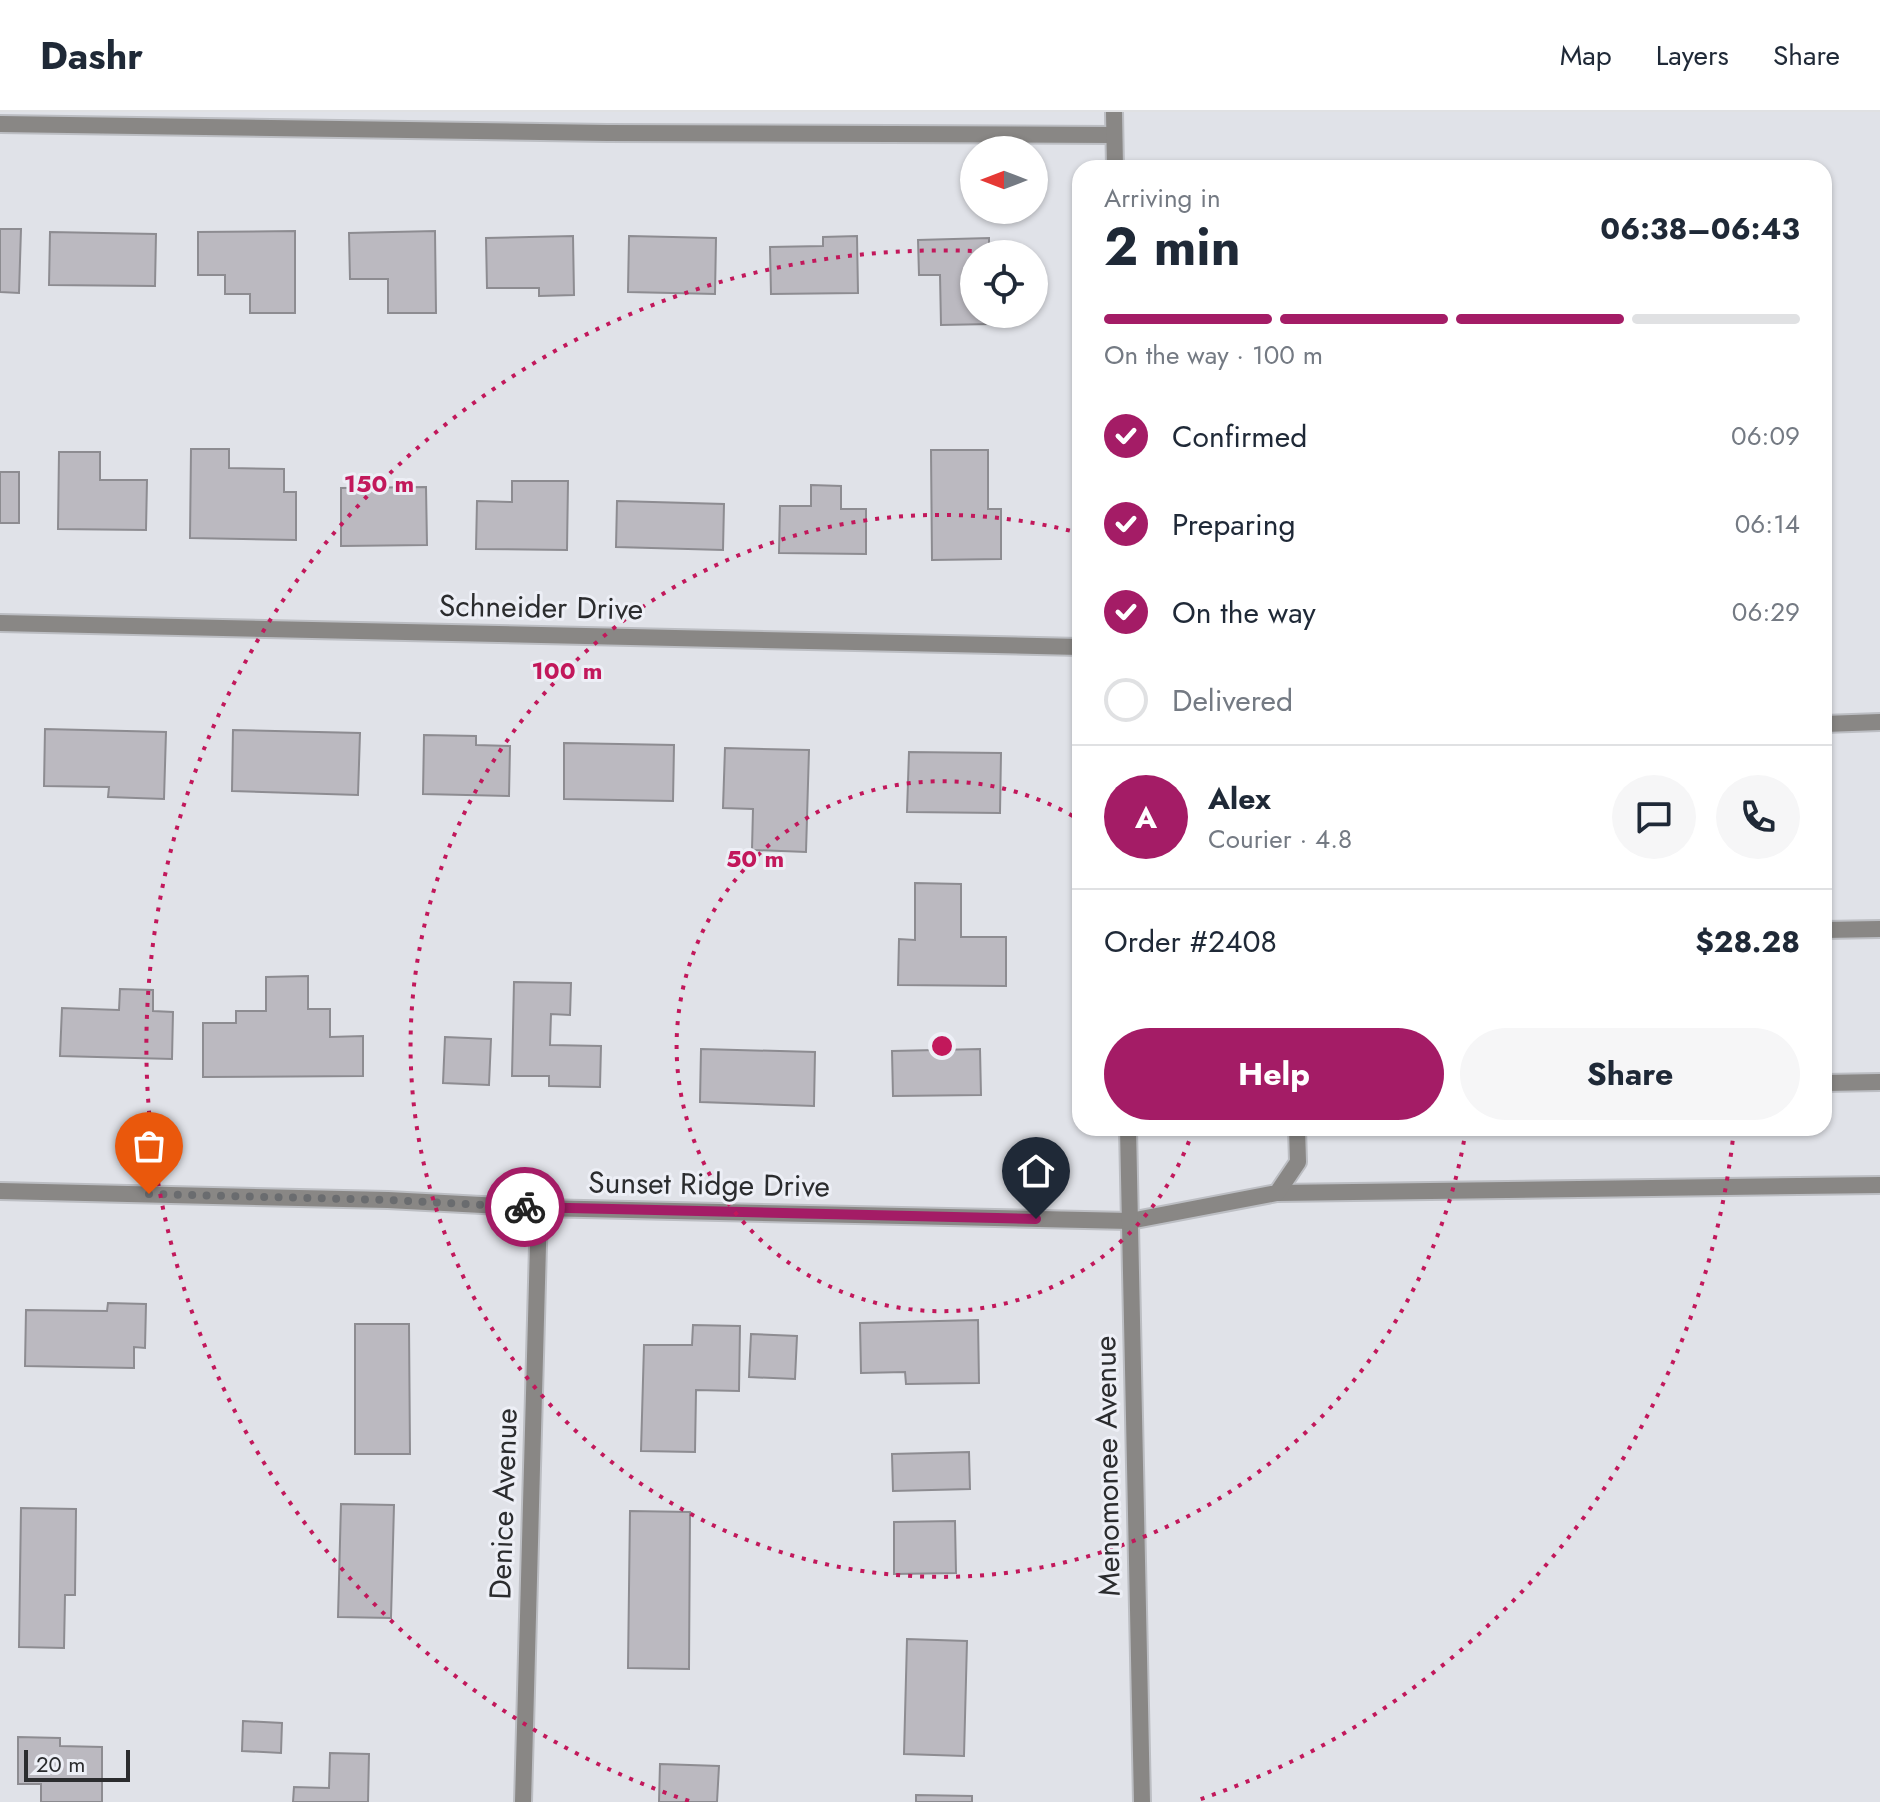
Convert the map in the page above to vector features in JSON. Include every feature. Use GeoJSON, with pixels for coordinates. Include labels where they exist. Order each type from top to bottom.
{"type":"FeatureCollection","features":[{"type":"Feature","properties":{"kind":"street"},"geometry":{"type":"LineString","coordinates":[[1114,112],[1115,160]]}},
{"type":"Feature","properties":{"kind":"street"},"geometry":{"type":"LineString","coordinates":[[0,124],[623,133],[1114,135]]}},
{"type":"Feature","properties":{"kind":"street","name":"Schneider Drive"},"geometry":{"type":"LineString","coordinates":[[0,623],[1072,647]]}},
{"type":"Feature","properties":{"kind":"street"},"geometry":{"type":"LineString","coordinates":[[1832,724],[1880,722]]}},
{"type":"Feature","properties":{"kind":"street"},"geometry":{"type":"LineString","coordinates":[[1832,930],[1880,929]]}},
{"type":"Feature","properties":{"kind":"street"},"geometry":{"type":"LineString","coordinates":[[1832,1083],[1880,1082]]}},
{"type":"Feature","properties":{"kind":"street","name":"Menomonee Avenue"},"geometry":{"type":"LineString","coordinates":[[1128,1136],[1142,1802]]}},
{"type":"Feature","properties":{"kind":"street"},"geometry":{"type":"LineString","coordinates":[[1277,1193],[1298,1162],[1297,1136]]}},
{"type":"Feature","properties":{"kind":"street","name":"Sunset Ridge Drive"},"geometry":{"type":"LineString","coordinates":[[0,1191],[388,1200],[539,1208],[1130,1221],[1277,1193],[1880,1185]]}},
{"type":"Feature","properties":{"kind":"street","name":"Denice Avenue"},"geometry":{"type":"LineString","coordinates":[[523,1802],[539,1208]]}},
{"type":"Feature","properties":{"kind":"building"},"geometry":{"type":"Polygon","coordinates":[[[0,229],[21,229],[19,293],[0,292],[0,229]]]}},
{"type":"Feature","properties":{"kind":"building"},"geometry":{"type":"Polygon","coordinates":[[[295,231],[295,313],[250,313],[250,294],[225,294],[225,275],[198,275],[198,232],[295,231]]]}},
{"type":"Feature","properties":{"kind":"building"},"geometry":{"type":"Polygon","coordinates":[[[435,231],[436,313],[388,313],[388,279],[350,279],[349,233],[435,231]]]}},
{"type":"Feature","properties":{"kind":"building"},"geometry":{"type":"Polygon","coordinates":[[[50,232],[156,234],[155,286],[49,285],[50,232]]]}},
{"type":"Feature","properties":{"kind":"building"},"geometry":{"type":"Polygon","coordinates":[[[573,236],[574,295],[539,296],[539,288],[487,288],[486,238],[573,236]]]}},
{"type":"Feature","properties":{"kind":"building"},"geometry":{"type":"Polygon","coordinates":[[[629,236],[716,238],[715,294],[628,292],[629,236]]]}},
{"type":"Feature","properties":{"kind":"building"},"geometry":{"type":"Polygon","coordinates":[[[857,236],[858,293],[771,294],[770,247],[823,246],[823,237],[857,236]]]}},
{"type":"Feature","properties":{"kind":"building"},"geometry":{"type":"Polygon","coordinates":[[[989,238],[960,240],[960,325],[941,325],[940,275],[919,275],[918,240],[989,238]]]}},
{"type":"Feature","properties":{"kind":"building"},"geometry":{"type":"Polygon","coordinates":[[[191,449],[229,449],[229,468],[284,469],[284,492],[296,492],[296,540],[190,538],[191,449]]]}},
{"type":"Feature","properties":{"kind":"building"},"geometry":{"type":"Polygon","coordinates":[[[931,450],[988,450],[988,509],[1001,509],[1001,559],[932,560],[931,450]]]}},
{"type":"Feature","properties":{"kind":"building"},"geometry":{"type":"Polygon","coordinates":[[[59,452],[100,452],[100,480],[147,480],[146,530],[58,529],[59,452]]]}},
{"type":"Feature","properties":{"kind":"building"},"geometry":{"type":"Polygon","coordinates":[[[0,472],[19,472],[19,523],[0,523],[0,472]]]}},
{"type":"Feature","properties":{"kind":"building"},"geometry":{"type":"Polygon","coordinates":[[[512,481],[568,481],[567,550],[476,549],[477,501],[512,502],[512,481]]]}},
{"type":"Feature","properties":{"kind":"building"},"geometry":{"type":"Polygon","coordinates":[[[811,485],[841,486],[841,509],[866,509],[866,554],[779,553],[780,506],[811,506],[811,485]]]}},
{"type":"Feature","properties":{"kind":"building"},"geometry":{"type":"Polygon","coordinates":[[[426,487],[427,545],[341,546],[341,488],[426,487]]]}},
{"type":"Feature","properties":{"kind":"building"},"geometry":{"type":"Polygon","coordinates":[[[617,501],[724,504],[723,550],[616,547],[617,501]]]}},
{"type":"Feature","properties":{"kind":"building"},"geometry":{"type":"Polygon","coordinates":[[[45,729],[166,732],[164,799],[108,797],[109,787],[44,786],[45,729]]]}},
{"type":"Feature","properties":{"kind":"building"},"geometry":{"type":"Polygon","coordinates":[[[233,730],[360,733],[358,795],[232,791],[233,730]]]}},
{"type":"Feature","properties":{"kind":"building"},"geometry":{"type":"Polygon","coordinates":[[[424,735],[476,736],[476,745],[510,746],[509,796],[423,794],[424,735]]]}},
{"type":"Feature","properties":{"kind":"building"},"geometry":{"type":"Polygon","coordinates":[[[564,743],[674,745],[673,801],[564,799],[564,743]]]}},
{"type":"Feature","properties":{"kind":"building"},"geometry":{"type":"Polygon","coordinates":[[[725,748],[809,750],[806,852],[752,850],[753,809],[723,808],[725,748]]]}},
{"type":"Feature","properties":{"kind":"building"},"geometry":{"type":"Polygon","coordinates":[[[909,752],[1001,753],[1000,813],[907,812],[909,752]]]}},
{"type":"Feature","properties":{"kind":"building"},"geometry":{"type":"Polygon","coordinates":[[[915,883],[961,884],[961,937],[1006,937],[1006,986],[898,985],[899,939],[915,940],[915,883]]]}},
{"type":"Feature","properties":{"kind":"building"},"geometry":{"type":"Polygon","coordinates":[[[308,976],[308,1009],[330,1009],[330,1037],[363,1036],[363,1076],[203,1077],[203,1023],[236,1023],[236,1011],[266,1011],[266,977],[308,976]]]}},
{"type":"Feature","properties":{"kind":"building"},"geometry":{"type":"Polygon","coordinates":[[[514,982],[571,983],[570,1015],[551,1014],[550,1045],[601,1046],[600,1087],[549,1086],[549,1076],[512,1076],[514,982]]]}},
{"type":"Feature","properties":{"kind":"building"},"geometry":{"type":"Polygon","coordinates":[[[120,989],[153,990],[153,1011],[173,1012],[172,1059],[60,1056],[62,1008],[119,1010],[120,989]]]}},
{"type":"Feature","properties":{"kind":"building"},"geometry":{"type":"Polygon","coordinates":[[[445,1037],[491,1039],[489,1085],[443,1083],[445,1037]]]}},
{"type":"Feature","properties":{"kind":"building"},"geometry":{"type":"Polygon","coordinates":[[[701,1049],[815,1052],[814,1106],[700,1102],[701,1049]]]}},
{"type":"Feature","properties":{"kind":"building"},"geometry":{"type":"Polygon","coordinates":[[[980,1049],[981,1095],[893,1096],[892,1051],[980,1049]]]}},
{"type":"Feature","properties":{"kind":"building"},"geometry":{"type":"Polygon","coordinates":[[[108,1303],[146,1304],[145,1348],[134,1347],[134,1368],[25,1366],[26,1310],[107,1311],[108,1303]]]}},
{"type":"Feature","properties":{"kind":"building"},"geometry":{"type":"Polygon","coordinates":[[[978,1320],[979,1383],[906,1384],[905,1372],[861,1373],[860,1323],[978,1320]]]}},
{"type":"Feature","properties":{"kind":"building"},"geometry":{"type":"Polygon","coordinates":[[[355,1324],[409,1324],[410,1454],[355,1454],[355,1324]]]}},
{"type":"Feature","properties":{"kind":"building"},"geometry":{"type":"Polygon","coordinates":[[[693,1325],[740,1326],[739,1391],[696,1390],[695,1452],[641,1451],[644,1345],[692,1345],[693,1325]]]}},
{"type":"Feature","properties":{"kind":"building"},"geometry":{"type":"Polygon","coordinates":[[[751,1334],[797,1336],[795,1379],[749,1377],[751,1334]]]}},
{"type":"Feature","properties":{"kind":"building"},"geometry":{"type":"Polygon","coordinates":[[[969,1452],[970,1489],[893,1491],[892,1454],[969,1452]]]}},
{"type":"Feature","properties":{"kind":"building"},"geometry":{"type":"Polygon","coordinates":[[[341,1504],[394,1505],[391,1618],[338,1617],[341,1504]]]}},
{"type":"Feature","properties":{"kind":"building"},"geometry":{"type":"Polygon","coordinates":[[[21,1508],[76,1509],[75,1595],[65,1595],[64,1648],[19,1647],[21,1508]]]}},
{"type":"Feature","properties":{"kind":"building"},"geometry":{"type":"Polygon","coordinates":[[[630,1511],[690,1512],[689,1669],[628,1668],[630,1511]]]}},
{"type":"Feature","properties":{"kind":"building"},"geometry":{"type":"Polygon","coordinates":[[[955,1521],[956,1573],[894,1574],[894,1522],[955,1521]]]}},
{"type":"Feature","properties":{"kind":"building"},"geometry":{"type":"Polygon","coordinates":[[[907,1639],[967,1641],[964,1756],[904,1754],[907,1639]]]}},
{"type":"Feature","properties":{"kind":"building"},"geometry":{"type":"Polygon","coordinates":[[[243,1721],[282,1723],[281,1753],[242,1751],[243,1721]]]}},
{"type":"Feature","properties":{"kind":"building"},"geometry":{"type":"Polygon","coordinates":[[[18,1737],[60,1738],[60,1746],[102,1747],[102,1802],[41,1802],[41,1784],[18,1784],[18,1737]]]}},
{"type":"Feature","properties":{"kind":"building"},"geometry":{"type":"Polygon","coordinates":[[[330,1753],[369,1754],[368,1802],[293,1802],[294,1787],[329,1788],[330,1753]]]}},
{"type":"Feature","properties":{"kind":"building"},"geometry":{"type":"Polygon","coordinates":[[[660,1764],[719,1766],[717,1802],[659,1802],[660,1764]]]}},
{"type":"Feature","properties":{"kind":"building"},"geometry":{"type":"Polygon","coordinates":[[[916,1795],[972,1796],[972,1802],[916,1802],[916,1795]]]}},
{"type":"Feature","properties":{"kind":"way so far"},"geometry":{"type":"LineString","coordinates":[[149,1194],[525,1207]]}},
{"type":"Feature","properties":{"kind":"route"},"geometry":{"type":"LineString","coordinates":[[525,1207],[1036,1219]]}}]}
